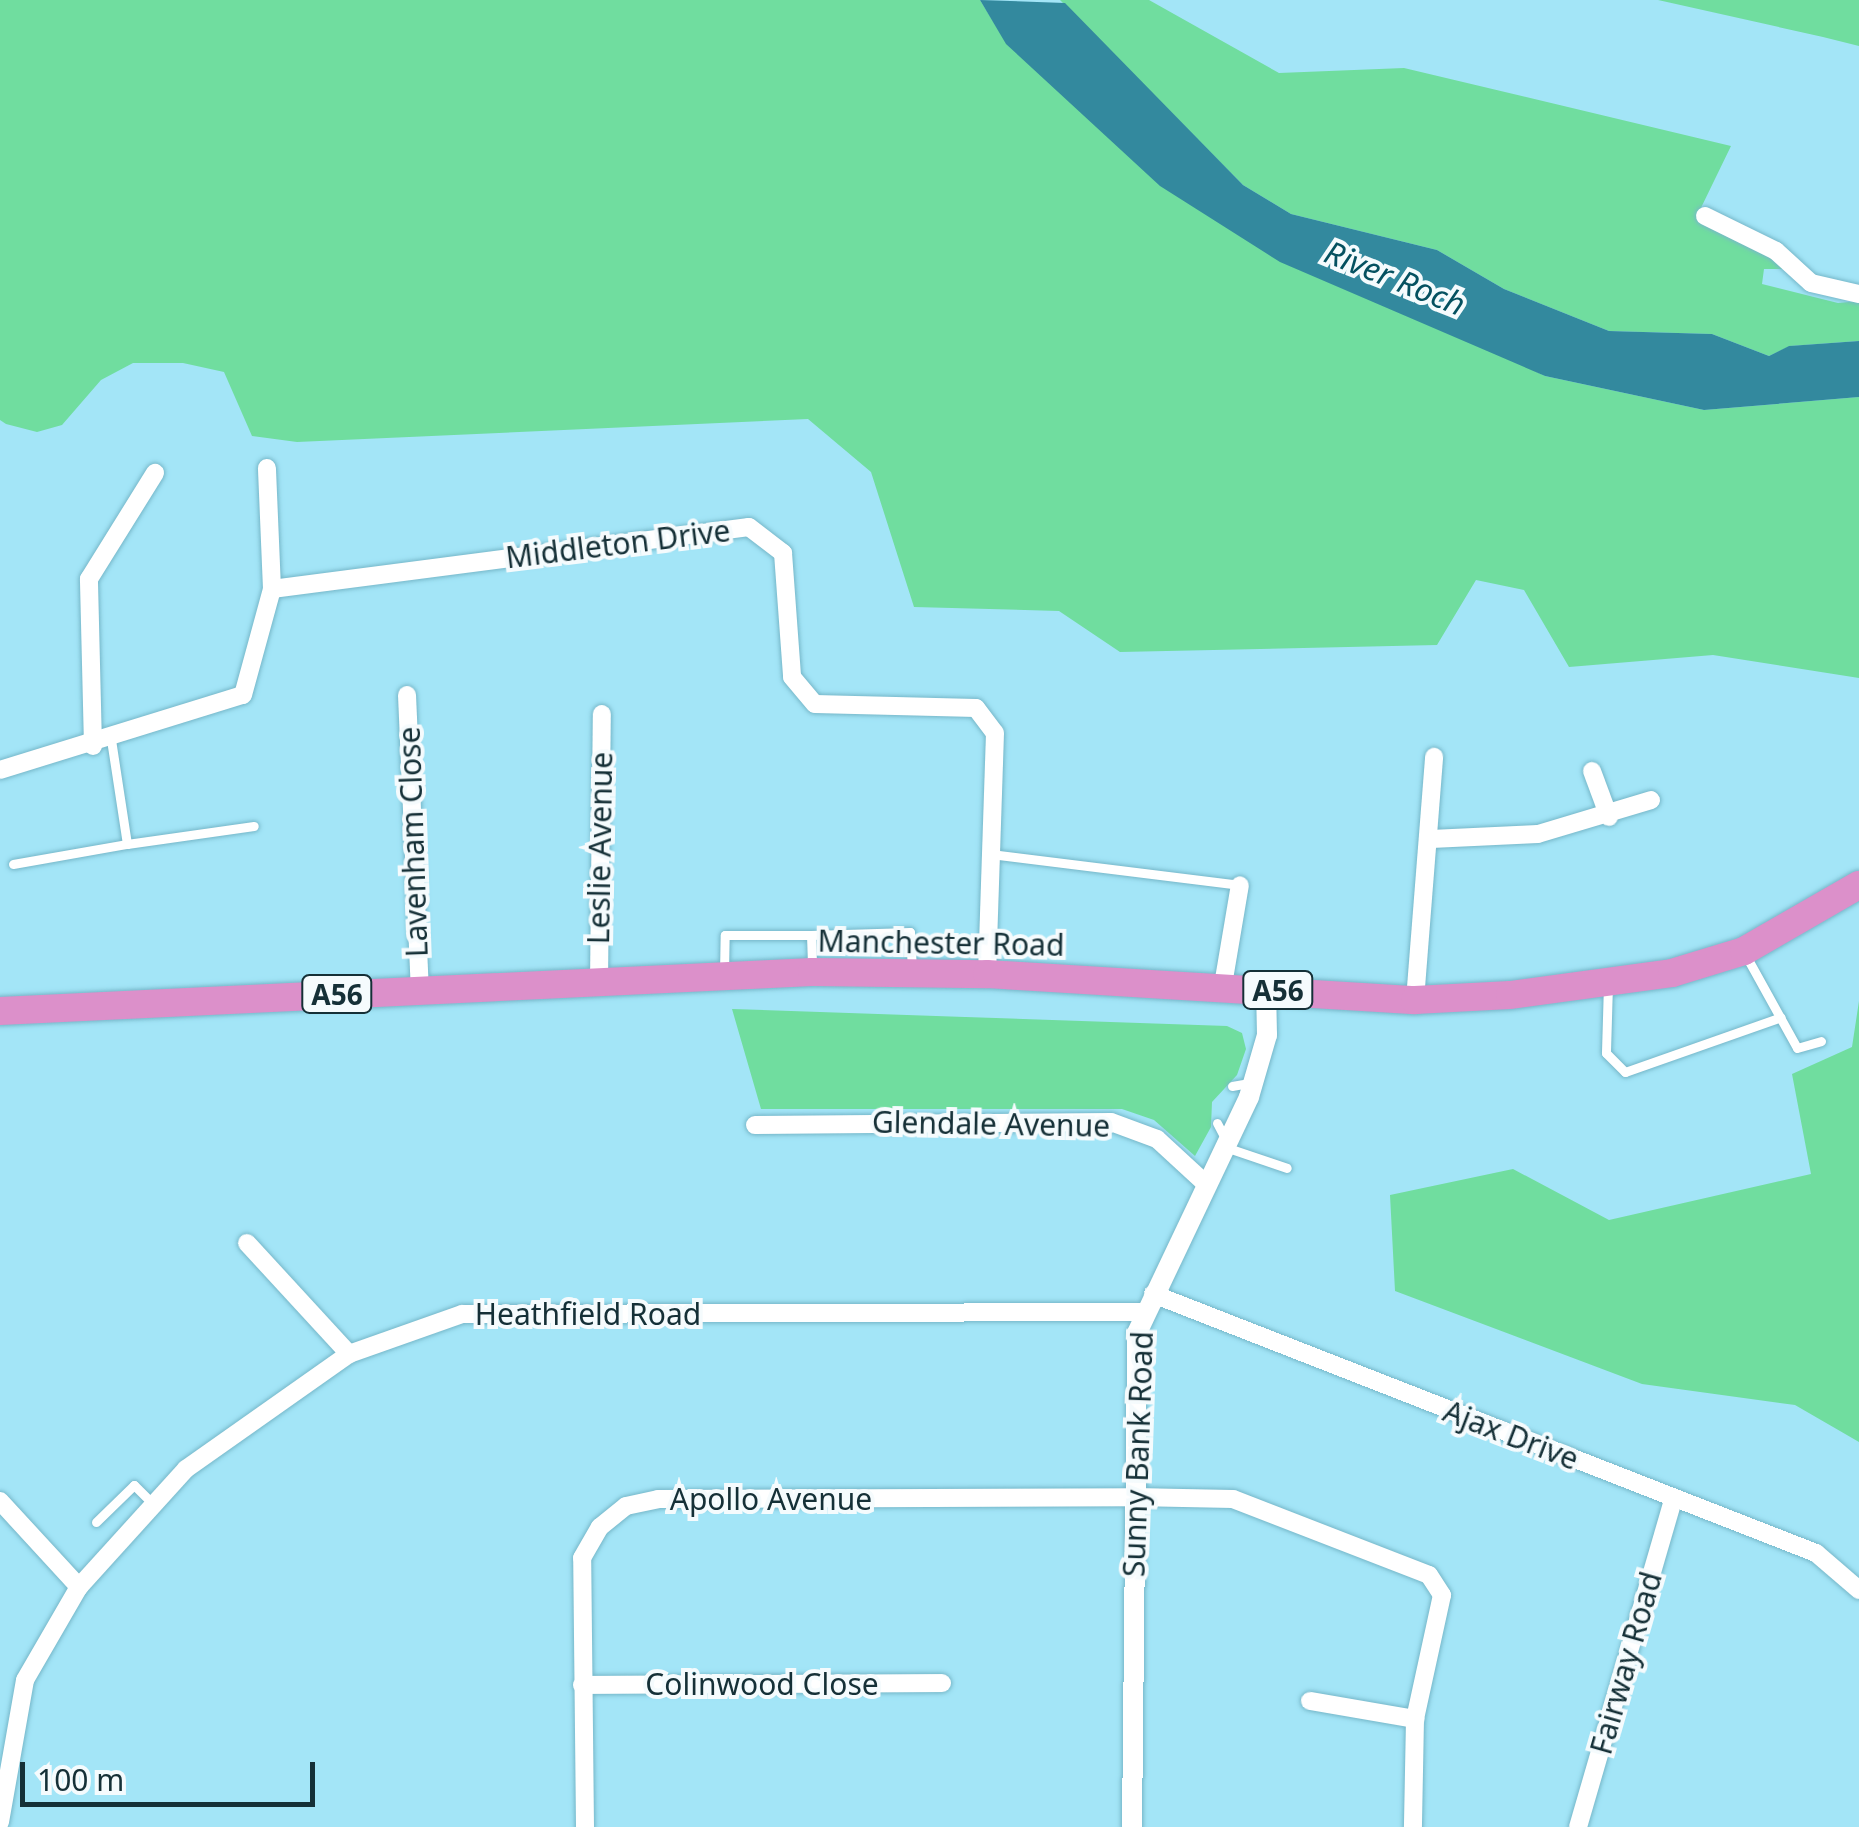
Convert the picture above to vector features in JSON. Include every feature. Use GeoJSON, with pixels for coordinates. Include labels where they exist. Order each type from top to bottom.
{"type":"FeatureCollection","features":[{"type":"Feature","properties":{"kind":"highway","name":"Manchester Road"},"geometry":{"type":"LineString","coordinates":[[0,1012],[812,972],[988,974],[1224,985],[1415,1000],[1672,973],[1744,952],[1859,885]]}},
{"type":"Feature","properties":{"kind":"street"},"geometry":{"type":"LineString","coordinates":[[1705,216],[1776,251],[1811,283],[1859,294]]}},
{"type":"Feature","properties":{"kind":"street"},"geometry":{"type":"LineString","coordinates":[[0,770],[102,744],[243,695],[272,589],[267,468]]}},
{"type":"Feature","properties":{"kind":"street"},"geometry":{"type":"LineString","coordinates":[[102,744],[89,579],[155,473]]}},
{"type":"Feature","properties":{"kind":"street","name":"Middleton Drive"},"geometry":{"type":"LineString","coordinates":[[272,589],[749,527],[783,553],[792,677],[815,704],[976,708],[995,732],[987,854],[988,974]]}},
{"type":"Feature","properties":{"kind":"street","name":"Lavenham Close"},"geometry":{"type":"LineString","coordinates":[[407,696],[420,990]]}},
{"type":"Feature","properties":{"kind":"street","name":"Leslie Avenue"},"geometry":{"type":"LineString","coordinates":[[599,984],[602,714]]}},
{"type":"Feature","properties":{"kind":"street"},"geometry":{"type":"LineString","coordinates":[[1415,1000],[1431,840],[1434,757]]}},
{"type":"Feature","properties":{"kind":"street"},"geometry":{"type":"LineString","coordinates":[[1592,771],[1609,817]]}},
{"type":"Feature","properties":{"kind":"street"},"geometry":{"type":"LineString","coordinates":[[1431,840],[1538,834],[1609,817],[1650,800]]}},
{"type":"Feature","properties":{"kind":"street"},"geometry":{"type":"LineString","coordinates":[[1224,985],[1240,885]]}},
{"type":"Feature","properties":{"kind":"street","name":"Sunny Bank Road"},"geometry":{"type":"LineString","coordinates":[[1132,1827],[1137,1334],[1254,1082],[1267,1035],[1266,989]]}},
{"type":"Feature","properties":{"kind":"street","name":"Glendale Avenue"},"geometry":{"type":"LineString","coordinates":[[756,1125],[1111,1122],[1157,1139],[1208,1185]]}},
{"type":"Feature","properties":{"kind":"street"},"geometry":{"type":"LineString","coordinates":[[247,1244],[349,1354]]}},
{"type":"Feature","properties":{"kind":"street","name":"Heathfield Road"},"geometry":{"type":"LineString","coordinates":[[0,1822],[26,1680],[79,1587],[186,1470],[349,1354],[462,1314],[1149,1303]]}},
{"type":"Feature","properties":{"kind":"street","name":"Ajax Drive"},"geometry":{"type":"LineString","coordinates":[[1149,1303],[1816,1553],[1859,1590]]}},
{"type":"Feature","properties":{"kind":"street","name":"Apollo Avenue"},"geometry":{"type":"LineString","coordinates":[[585,1827],[582,1558],[600,1528],[626,1506],[658,1499],[1134,1497],[1233,1499],[1429,1575],[1442,1596],[1415,1720],[1413,1827]]}},
{"type":"Feature","properties":{"kind":"street","name":"Fairway Road"},"geometry":{"type":"LineString","coordinates":[[1578,1827],[1673,1499]]}},
{"type":"Feature","properties":{"kind":"street"},"geometry":{"type":"LineString","coordinates":[[0,1500],[79,1587]]}},
{"type":"Feature","properties":{"kind":"street","name":"Colinwood Close"},"geometry":{"type":"LineString","coordinates":[[582,1685],[942,1683]]}},
{"type":"Feature","properties":{"kind":"street"},"geometry":{"type":"LineString","coordinates":[[1310,1701],[1415,1720]]}},
{"type":"Feature","properties":{"kind":"lane"},"geometry":{"type":"LineString","coordinates":[[102,744],[127,844]]}},
{"type":"Feature","properties":{"kind":"lane"},"geometry":{"type":"LineString","coordinates":[[13,864],[254,826]]}},
{"type":"Feature","properties":{"kind":"lane"},"geometry":{"type":"LineString","coordinates":[[987,854],[1240,885]]}},
{"type":"Feature","properties":{"kind":"lane"},"geometry":{"type":"LineString","coordinates":[[724,977],[725,935],[910,932],[912,972]]}},
{"type":"Feature","properties":{"kind":"lane"},"geometry":{"type":"LineString","coordinates":[[812,935],[812,972]]}},
{"type":"Feature","properties":{"kind":"lane"},"geometry":{"type":"LineString","coordinates":[[1744,952],[1797,1048],[1820,1041]]}},
{"type":"Feature","properties":{"kind":"lane"},"geometry":{"type":"LineString","coordinates":[[1608,981],[1606,1053],[1626,1072],[1781,1017]]}},
{"type":"Feature","properties":{"kind":"lane"},"geometry":{"type":"LineString","coordinates":[[1232,1086],[1254,1082]]}},
{"type":"Feature","properties":{"kind":"lane"},"geometry":{"type":"LineString","coordinates":[[1217,1124],[1226,1145],[1287,1168]]}},
{"type":"Feature","properties":{"kind":"lane"},"geometry":{"type":"LineString","coordinates":[[96,1522],[134,1485],[154,1505]]}},
{"type":"Feature","properties":{"kind":"green space"},"geometry":{"type":"Polygon","coordinates":[[[0,0],[980,0],[1007,44],[1424,317],[1545,376],[1704,410],[1859,397],[1859,678],[1713,655],[1569,667],[1524,590],[1476,580],[1437,645],[1120,652],[1059,611],[914,607],[871,472],[808,419],[297,442],[252,436],[224,372],[183,363],[133,363],[101,380],[62,425],[37,432],[6,424],[0,420],[0,0]]]}},
{"type":"Feature","properties":{"kind":"green space"},"geometry":{"type":"Polygon","coordinates":[[[1060,0],[1149,0],[1279,73],[1404,68],[1731,146],[1698,214],[1790,269],[1764,269],[1762,284],[1838,303],[1859,301],[1859,341],[1790,346],[1769,356],[1712,334],[1609,331],[1504,289],[1437,250],[1291,214],[1243,185],[1060,0]]]}},
{"type":"Feature","properties":{"kind":"green space"},"geometry":{"type":"Polygon","coordinates":[[[1658,0],[1859,0],[1859,46],[1823,37],[1658,0]]]}},
{"type":"Feature","properties":{"kind":"green space"},"geometry":{"type":"Polygon","coordinates":[[[1859,1001],[1859,1442],[1795,1405],[1642,1384],[1395,1291],[1390,1195],[1513,1169],[1609,1220],[1811,1174],[1792,1074],[1852,1047],[1859,1001]]]}},
{"type":"Feature","properties":{"kind":"green space"},"geometry":{"type":"Polygon","coordinates":[[[732,1009],[1227,1026],[1242,1033],[1246,1049],[1237,1075],[1212,1102],[1211,1127],[1195,1156],[1154,1120],[1122,1109],[761,1109],[732,1009]]]}},
{"type":"Feature","properties":{"kind":"water","name":"River Roch"},"geometry":{"type":"Polygon","coordinates":[[[980,0],[1065,3],[1243,185],[1291,214],[1437,250],[1504,289],[1609,331],[1712,334],[1769,356],[1789,346],[1859,341],[1859,397],[1704,410],[1545,376],[1280,262],[1160,186],[1006,44],[980,0]]]}}]}
